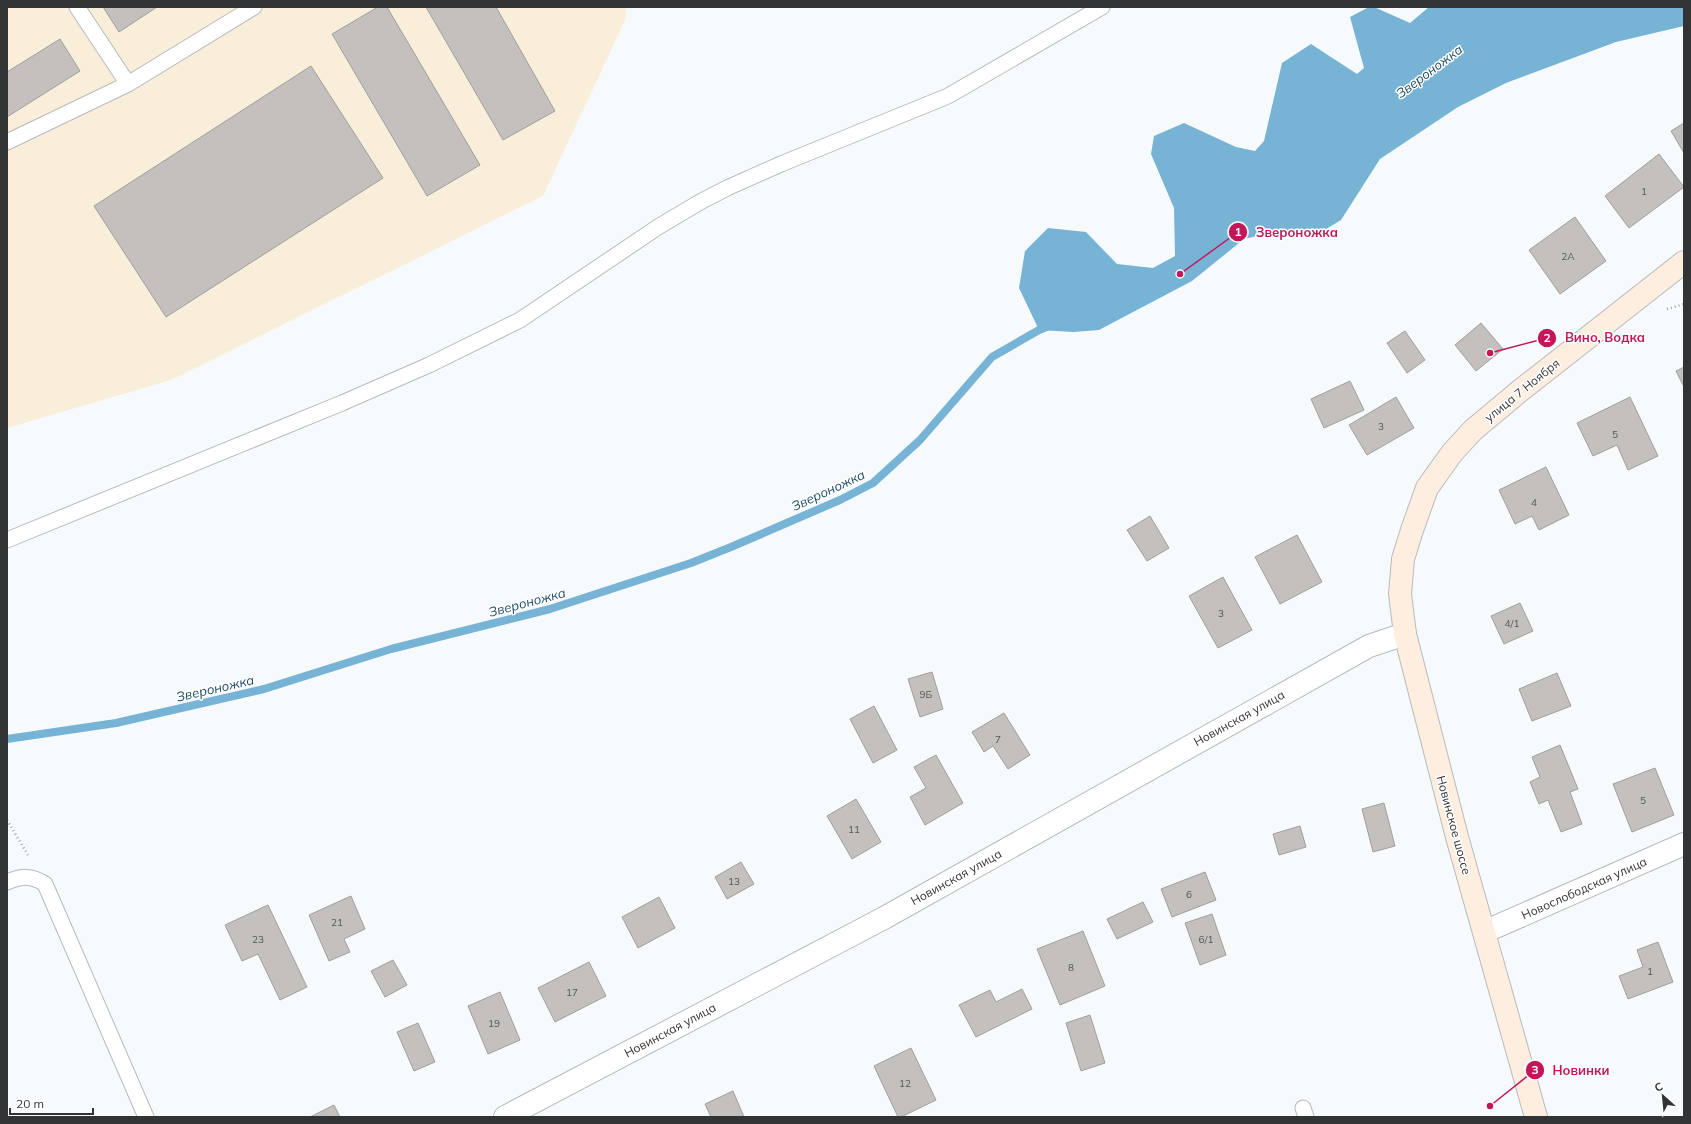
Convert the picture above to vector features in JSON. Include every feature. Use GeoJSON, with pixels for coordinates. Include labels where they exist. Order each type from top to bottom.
{"type":"FeatureCollection","features":[{"type":"Feature","properties":{"kind":"main road","name":"улица 7 Ноября"},"geometry":{"type":"LineString","coordinates":[[1412,530],[1427,488],[1452,453],[1473,430],[1526,385],[1684,262]]}},
{"type":"Feature","properties":{"kind":"main road","name":"Новинское шоссе"},"geometry":{"type":"LineString","coordinates":[[1412,530],[1403,559],[1400,594],[1405,634],[1426,719],[1536,1117]]}},
{"type":"Feature","properties":{"kind":"street","name":"Новинская улица"},"geometry":{"type":"LineString","coordinates":[[505,1117],[884,918],[1369,646],[1405,634]]}},
{"type":"Feature","properties":{"kind":"street","name":"Новослободская улица"},"geometry":{"type":"LineString","coordinates":[[1484,932],[1684,844]]}},
{"type":"Feature","properties":{"kind":"lane"},"geometry":{"type":"LineString","coordinates":[[76,7],[128,84]]}},
{"type":"Feature","properties":{"kind":"lane"},"geometry":{"type":"LineString","coordinates":[[7,142],[128,84],[254,7]]}},
{"type":"Feature","properties":{"kind":"lane"},"geometry":{"type":"LineString","coordinates":[[7,540],[342,403],[429,365],[520,320],[652,231],[700,202],[727,188],[781,164],[948,96],[1102,7]]}},
{"type":"Feature","properties":{"kind":"lane"},"geometry":{"type":"LineString","coordinates":[[7,882],[17,878],[35,877],[45,884],[146,1117]]}},
{"type":"Feature","properties":{"kind":"path"},"geometry":{"type":"LineString","coordinates":[[7,820],[45,884]]}},
{"type":"Feature","properties":{"kind":"shaded area"},"geometry":{"type":"Polygon","coordinates":[[[7,7],[626,7],[626,18],[543,196],[171,380],[7,428],[7,7]]]}},
{"type":"Feature","properties":{"kind":"water"},"geometry":{"type":"Polygon","coordinates":[[[1369,7],[1374,7],[1410,23],[1429,7],[1684,7],[1684,26],[1616,42],[1506,83],[1458,107],[1380,159],[1341,220],[1321,232],[1284,230],[1244,239],[1192,281],[1099,330],[1073,332],[1039,330],[1019,288],[1025,251],[1048,228],[1086,232],[1117,264],[1153,268],[1175,256],[1174,208],[1151,154],[1154,136],[1184,123],[1236,147],[1255,151],[1264,141],[1282,63],[1311,44],[1357,74],[1364,68],[1350,17],[1369,7]]]}},
{"type":"Feature","properties":{"kind":"building"},"geometry":{"type":"Polygon","coordinates":[[[103,7],[157,7],[119,32],[103,7]]]}},
{"type":"Feature","properties":{"kind":"building"},"geometry":{"type":"Polygon","coordinates":[[[378,7],[387,7],[480,165],[427,196],[332,34],[378,7]]]}},
{"type":"Feature","properties":{"kind":"building"},"geometry":{"type":"Polygon","coordinates":[[[426,7],[496,7],[555,111],[503,140],[426,7]]]}},
{"type":"Feature","properties":{"kind":"building"},"geometry":{"type":"Polygon","coordinates":[[[60,39],[80,71],[7,117],[7,72],[60,39]]]}},
{"type":"Feature","properties":{"kind":"building"},"geometry":{"type":"Polygon","coordinates":[[[311,66],[383,178],[166,317],[94,206],[311,66]]]}},
{"type":"Feature","properties":{"kind":"building"},"geometry":{"type":"Polygon","coordinates":[[[1684,123],[1684,153],[1671,131],[1684,123]]]}},
{"type":"Feature","properties":{"kind":"building"},"geometry":{"type":"Polygon","coordinates":[[[1659,154],[1684,187],[1629,228],[1605,196],[1659,154]]]}},
{"type":"Feature","properties":{"kind":"building"},"geometry":{"type":"Polygon","coordinates":[[[1575,217],[1606,261],[1560,294],[1529,250],[1575,217]]]}},
{"type":"Feature","properties":{"kind":"building"},"geometry":{"type":"Polygon","coordinates":[[[1481,323],[1503,349],[1476,371],[1455,345],[1481,323]]]}},
{"type":"Feature","properties":{"kind":"building"},"geometry":{"type":"Polygon","coordinates":[[[1405,331],[1425,360],[1407,373],[1387,343],[1405,331]]]}},
{"type":"Feature","properties":{"kind":"building"},"geometry":{"type":"Polygon","coordinates":[[[1684,367],[1684,387],[1676,371],[1684,367]]]}},
{"type":"Feature","properties":{"kind":"building"},"geometry":{"type":"Polygon","coordinates":[[[1350,381],[1364,410],[1324,428],[1311,399],[1350,381]]]}},
{"type":"Feature","properties":{"kind":"building"},"geometry":{"type":"Polygon","coordinates":[[[1396,397],[1414,428],[1367,455],[1349,425],[1396,397]]]}},
{"type":"Feature","properties":{"kind":"building"},"geometry":{"type":"Polygon","coordinates":[[[1630,397],[1658,456],[1628,470],[1617,445],[1593,456],[1577,423],[1630,397]]]}},
{"type":"Feature","properties":{"kind":"building"},"geometry":{"type":"Polygon","coordinates":[[[1546,467],[1569,515],[1539,530],[1532,516],[1515,524],[1499,490],[1546,467]]]}},
{"type":"Feature","properties":{"kind":"building"},"geometry":{"type":"Polygon","coordinates":[[[1150,516],[1169,548],[1147,561],[1127,530],[1150,516]]]}},
{"type":"Feature","properties":{"kind":"building"},"geometry":{"type":"Polygon","coordinates":[[[1297,535],[1322,582],[1280,604],[1255,557],[1297,535]]]}},
{"type":"Feature","properties":{"kind":"building"},"geometry":{"type":"Polygon","coordinates":[[[1223,577],[1252,630],[1218,648],[1189,596],[1223,577]]]}},
{"type":"Feature","properties":{"kind":"building"},"geometry":{"type":"Polygon","coordinates":[[[1520,603],[1533,631],[1504,644],[1491,616],[1520,603]]]}},
{"type":"Feature","properties":{"kind":"building"},"geometry":{"type":"Polygon","coordinates":[[[932,672],[943,709],[920,717],[908,679],[932,672]]]}},
{"type":"Feature","properties":{"kind":"building"},"geometry":{"type":"Polygon","coordinates":[[[1557,673],[1571,706],[1532,721],[1519,689],[1557,673]]]}},
{"type":"Feature","properties":{"kind":"building"},"geometry":{"type":"Polygon","coordinates":[[[874,706],[897,750],[873,763],[850,719],[874,706]]]}},
{"type":"Feature","properties":{"kind":"building"},"geometry":{"type":"Polygon","coordinates":[[[1004,713],[1030,755],[1008,769],[993,746],[984,752],[972,732],[1004,713]]]}},
{"type":"Feature","properties":{"kind":"building"},"geometry":{"type":"Polygon","coordinates":[[[1560,745],[1578,789],[1570,792],[1582,824],[1561,832],[1548,800],[1539,804],[1530,782],[1540,777],[1532,757],[1560,745]]]}},
{"type":"Feature","properties":{"kind":"building"},"geometry":{"type":"Polygon","coordinates":[[[936,755],[963,803],[925,825],[910,797],[926,788],[914,767],[936,755]]]}},
{"type":"Feature","properties":{"kind":"building"},"geometry":{"type":"Polygon","coordinates":[[[1655,768],[1674,815],[1632,832],[1613,784],[1655,768]]]}},
{"type":"Feature","properties":{"kind":"building"},"geometry":{"type":"Polygon","coordinates":[[[856,799],[881,842],[852,859],[827,816],[856,799]]]}},
{"type":"Feature","properties":{"kind":"building"},"geometry":{"type":"Polygon","coordinates":[[[1384,803],[1395,846],[1373,852],[1362,809],[1384,803]]]}},
{"type":"Feature","properties":{"kind":"building"},"geometry":{"type":"Polygon","coordinates":[[[1300,826],[1306,847],[1279,855],[1273,834],[1300,826]]]}},
{"type":"Feature","properties":{"kind":"building"},"geometry":{"type":"Polygon","coordinates":[[[741,862],[754,884],[727,899],[715,877],[741,862]]]}},
{"type":"Feature","properties":{"kind":"building"},"geometry":{"type":"Polygon","coordinates":[[[1205,872],[1216,900],[1172,917],[1161,889],[1205,872]]]}},
{"type":"Feature","properties":{"kind":"building"},"geometry":{"type":"Polygon","coordinates":[[[351,896],[365,929],[344,939],[350,952],[329,961],[309,915],[351,896]]]}},
{"type":"Feature","properties":{"kind":"building"},"geometry":{"type":"Polygon","coordinates":[[[659,897],[675,928],[638,948],[622,917],[659,897]]]}},
{"type":"Feature","properties":{"kind":"building"},"geometry":{"type":"Polygon","coordinates":[[[1143,902],[1153,922],[1117,939],[1107,919],[1143,902]]]}},
{"type":"Feature","properties":{"kind":"building"},"geometry":{"type":"Polygon","coordinates":[[[268,905],[307,987],[280,1000],[258,954],[242,961],[225,925],[268,905]]]}},
{"type":"Feature","properties":{"kind":"building"},"geometry":{"type":"Polygon","coordinates":[[[1212,914],[1226,955],[1200,965],[1185,923],[1212,914]]]}},
{"type":"Feature","properties":{"kind":"building"},"geometry":{"type":"Polygon","coordinates":[[[1083,931],[1105,986],[1060,1005],[1037,949],[1083,931]]]}},
{"type":"Feature","properties":{"kind":"building"},"geometry":{"type":"Polygon","coordinates":[[[1658,942],[1673,982],[1628,999],[1619,976],[1643,967],[1637,950],[1658,942]]]}},
{"type":"Feature","properties":{"kind":"building"},"geometry":{"type":"Polygon","coordinates":[[[393,960],[407,985],[385,997],[371,971],[393,960]]]}},
{"type":"Feature","properties":{"kind":"building"},"geometry":{"type":"Polygon","coordinates":[[[589,962],[606,996],[555,1022],[538,988],[589,962]]]}},
{"type":"Feature","properties":{"kind":"building"},"geometry":{"type":"Polygon","coordinates":[[[1022,989],[1032,1009],[976,1037],[959,1005],[990,990],[996,1002],[1022,989]]]}},
{"type":"Feature","properties":{"kind":"building"},"geometry":{"type":"Polygon","coordinates":[[[500,992],[520,1040],[488,1054],[468,1006],[500,992]]]}},
{"type":"Feature","properties":{"kind":"building"},"geometry":{"type":"Polygon","coordinates":[[[1090,1015],[1105,1063],[1081,1071],[1066,1023],[1090,1015]]]}},
{"type":"Feature","properties":{"kind":"building"},"geometry":{"type":"Polygon","coordinates":[[[418,1023],[435,1062],[414,1071],[397,1032],[418,1023]]]}},
{"type":"Feature","properties":{"kind":"building"},"geometry":{"type":"Polygon","coordinates":[[[911,1048],[936,1100],[901,1117],[898,1117],[874,1066],[911,1048]]]}},
{"type":"Feature","properties":{"kind":"building"},"geometry":{"type":"Polygon","coordinates":[[[733,1091],[744,1117],[711,1117],[705,1104],[733,1091]]]}},
{"type":"Feature","properties":{"kind":"building"},"geometry":{"type":"Polygon","coordinates":[[[334,1105],[340,1117],[310,1117],[334,1105]]]}},
{"type":"Feature","properties":{"kind":"waterway","name":"Звероножка"},"geometry":{"type":"LineString","coordinates":[[7,739],[116,723],[264,689],[391,649],[550,609],[691,563],[840,500],[873,483],[920,440],[992,357],[1039,330],[1049,326]]}},
{"type":"Feature","properties":{"kind":"place","name":"Звероножка"},"geometry":{"type":"Point","coordinates":[1180,274]}},
{"type":"Feature","properties":{"kind":"place","name":"Вино, Водка"},"geometry":{"type":"Point","coordinates":[1490,353]}},
{"type":"Feature","properties":{"kind":"place","name":"Новинки"},"geometry":{"type":"Point","coordinates":[1490,1106]}}]}
